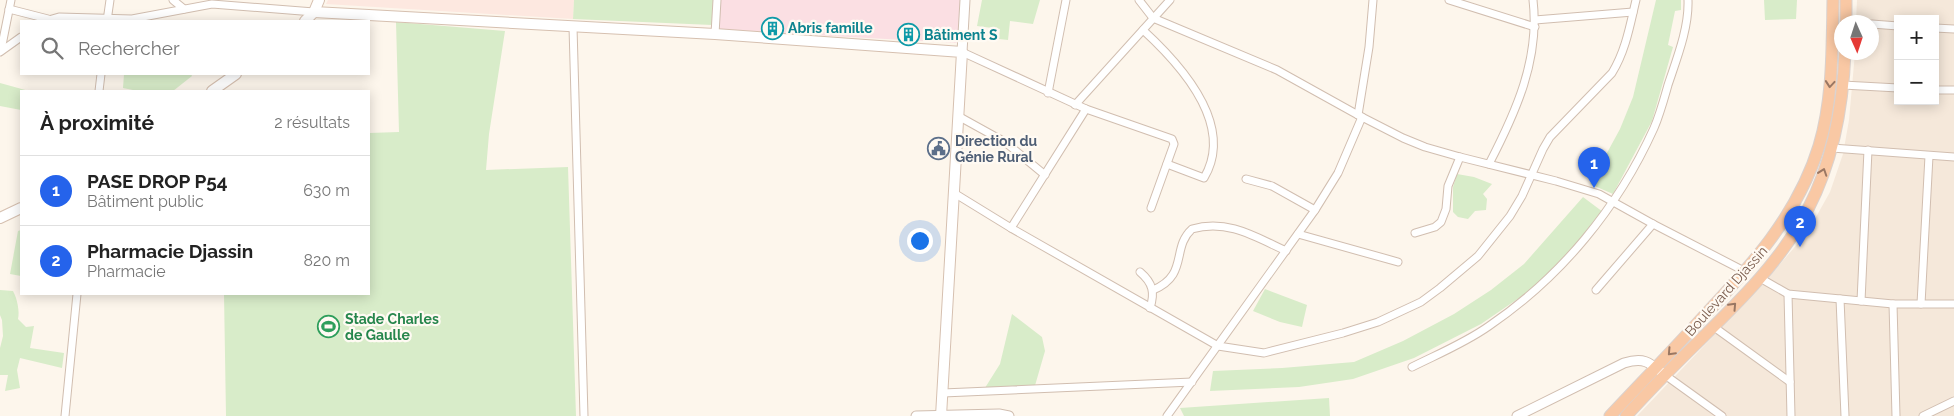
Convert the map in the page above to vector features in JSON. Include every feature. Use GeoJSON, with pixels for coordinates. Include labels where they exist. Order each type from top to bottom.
{"type":"FeatureCollection","features":[{"type":"Feature","properties":{"kind":"highway","name":"Boulevard Djassin"},"geometry":{"type":"LineString","coordinates":[[1626,416],[1660,371],[1746,272],[1792,208],[1800,193],[1818,147],[1830,87],[1833,0]]}},
{"type":"Feature","properties":{"kind":"highway"},"geometry":{"type":"LineString","coordinates":[[1846,0],[1846,15]]}},
{"type":"Feature","properties":{"kind":"highway","name":"Boulevard Djassin"},"geometry":{"type":"LineString","coordinates":[[1610,416],[1660,371],[1714,327],[1760,278],[1784,247],[1808,210],[1832,148],[1838,121],[1844,60]]}},
{"type":"Feature","properties":{"kind":"main road"},"geometry":{"type":"LineString","coordinates":[[306,20],[314,12],[319,0]]}},
{"type":"Feature","properties":{"kind":"main road"},"geometry":{"type":"LineString","coordinates":[[314,12],[715,34],[962,52],[942,415]]}},
{"type":"Feature","properties":{"kind":"main road"},"geometry":{"type":"LineString","coordinates":[[213,90],[235,75]]}},
{"type":"Feature","properties":{"kind":"main road"},"geometry":{"type":"LineString","coordinates":[[0,218],[20,208]]}},
{"type":"Feature","properties":{"kind":"street"},"geometry":{"type":"LineString","coordinates":[[0,51],[11,0]]}},
{"type":"Feature","properties":{"kind":"street"},"geometry":{"type":"LineString","coordinates":[[108,20],[110,0]]}},
{"type":"Feature","properties":{"kind":"street"},"geometry":{"type":"LineString","coordinates":[[172,0],[184,9]]}},
{"type":"Feature","properties":{"kind":"street"},"geometry":{"type":"LineString","coordinates":[[715,34],[717,0]]}},
{"type":"Feature","properties":{"kind":"street"},"geometry":{"type":"LineString","coordinates":[[965,0],[962,52],[1075,105],[1172,139],[1174,144],[1151,208]]}},
{"type":"Feature","properties":{"kind":"street"},"geometry":{"type":"LineString","coordinates":[[1048,93],[1066,0]]}},
{"type":"Feature","properties":{"kind":"street"},"geometry":{"type":"LineString","coordinates":[[1139,0],[1153,18],[1277,70],[1360,116],[1425,147],[1587,189],[1746,272]]}},
{"type":"Feature","properties":{"kind":"street"},"geometry":{"type":"LineString","coordinates":[[1075,105],[1170,0]]}},
{"type":"Feature","properties":{"kind":"street"},"geometry":{"type":"LineString","coordinates":[[1167,416],[1315,210],[1338,173],[1360,116],[1373,0]]}},
{"type":"Feature","properties":{"kind":"street"},"geometry":{"type":"LineString","coordinates":[[1449,0],[1535,24],[1633,12]]}},
{"type":"Feature","properties":{"kind":"street"},"geometry":{"type":"LineString","coordinates":[[1490,164],[1518,104],[1530,61],[1535,24],[1533,0]]}},
{"type":"Feature","properties":{"kind":"street"},"geometry":{"type":"LineString","coordinates":[[954,192],[1011,228],[1218,346],[1254,353],[1272,352],[1378,322],[1421,302],[1461,272],[1478,256],[1510,216],[1532,176],[1550,137],[1612,73],[1628,37],[1636,0]]}},
{"type":"Feature","properties":{"kind":"street"},"geometry":{"type":"LineString","coordinates":[[1412,367],[1465,341],[1522,302],[1573,253],[1598,225],[1639,156],[1657,119],[1686,24],[1688,0]]}},
{"type":"Feature","properties":{"kind":"street"},"geometry":{"type":"LineString","coordinates":[[10,9],[47,20],[74,16],[108,20],[142,18],[215,2],[314,12]]}},
{"type":"Feature","properties":{"kind":"street"},"geometry":{"type":"LineString","coordinates":[[1879,25],[1894,26]]}},
{"type":"Feature","properties":{"kind":"street"},"geometry":{"type":"LineString","coordinates":[[572,27],[584,416]]}},
{"type":"Feature","properties":{"kind":"street"},"geometry":{"type":"LineString","coordinates":[[1939,28],[1954,29]]}},
{"type":"Feature","properties":{"kind":"street"},"geometry":{"type":"LineString","coordinates":[[1143,30],[1171,56],[1184,72],[1205,109],[1214,137],[1212,160],[1204,178],[1167,164]]}},
{"type":"Feature","properties":{"kind":"street"},"geometry":{"type":"LineString","coordinates":[[0,51],[20,38]]}},
{"type":"Feature","properties":{"kind":"street"},"geometry":{"type":"LineString","coordinates":[[99,90],[101,75]]}},
{"type":"Feature","properties":{"kind":"street"},"geometry":{"type":"LineString","coordinates":[[1842,85],[1894,88]]}},
{"type":"Feature","properties":{"kind":"street"},"geometry":{"type":"LineString","coordinates":[[1939,90],[1954,90]]}},
{"type":"Feature","properties":{"kind":"street"},"geometry":{"type":"LineString","coordinates":[[1011,228],[1086,109]]}},
{"type":"Feature","properties":{"kind":"street"},"geometry":{"type":"LineString","coordinates":[[958,116],[1005,142],[1045,175]]}},
{"type":"Feature","properties":{"kind":"street"},"geometry":{"type":"LineString","coordinates":[[1832,148],[1954,157]]}},
{"type":"Feature","properties":{"kind":"street"},"geometry":{"type":"LineString","coordinates":[[1861,302],[1868,150]]}},
{"type":"Feature","properties":{"kind":"street"},"geometry":{"type":"LineString","coordinates":[[1921,304],[1929,156]]}},
{"type":"Feature","properties":{"kind":"street"},"geometry":{"type":"LineString","coordinates":[[1415,233],[1435,227],[1440,222],[1446,209],[1448,186],[1460,157]]}},
{"type":"Feature","properties":{"kind":"street"},"geometry":{"type":"LineString","coordinates":[[1246,178],[1272,186],[1315,210]]}},
{"type":"Feature","properties":{"kind":"street"},"geometry":{"type":"LineString","coordinates":[[1596,290],[1653,224]]}},
{"type":"Feature","properties":{"kind":"street"},"geometry":{"type":"LineString","coordinates":[[1153,290],[1164,285],[1172,277],[1178,265],[1183,240],[1187,234],[1198,228],[1215,225],[1239,230],[1286,251]]}},
{"type":"Feature","properties":{"kind":"street"},"geometry":{"type":"LineString","coordinates":[[1298,234],[1398,262]]}},
{"type":"Feature","properties":{"kind":"street"},"geometry":{"type":"LineString","coordinates":[[1140,272],[1148,280],[1153,290],[1150,308]]}},
{"type":"Feature","properties":{"kind":"street"},"geometry":{"type":"LineString","coordinates":[[1760,278],[1788,294],[1893,304],[1954,304]]}},
{"type":"Feature","properties":{"kind":"street"},"geometry":{"type":"LineString","coordinates":[[1788,294],[1790,416]]}},
{"type":"Feature","properties":{"kind":"street"},"geometry":{"type":"LineString","coordinates":[[65,416],[77,295]]}},
{"type":"Feature","properties":{"kind":"street"},"geometry":{"type":"LineString","coordinates":[[1840,300],[1845,416]]}},
{"type":"Feature","properties":{"kind":"street"},"geometry":{"type":"LineString","coordinates":[[1893,304],[1896,416]]}},
{"type":"Feature","properties":{"kind":"street"},"geometry":{"type":"LineString","coordinates":[[1714,327],[1790,382]]}},
{"type":"Feature","properties":{"kind":"street"},"geometry":{"type":"LineString","coordinates":[[1517,416],[1624,363],[1637,359],[1644,360],[1722,416]]}},
{"type":"Feature","properties":{"kind":"street"},"geometry":{"type":"LineString","coordinates":[[943,393],[1192,382]]}},
{"type":"Feature","properties":{"kind":"street"},"geometry":{"type":"LineString","coordinates":[[1924,416],[1954,401]]}},
{"type":"Feature","properties":{"kind":"street"},"geometry":{"type":"LineString","coordinates":[[916,416],[999,414],[1007,416]]}},
{"type":"Feature","properties":{"kind":"shaded area"},"geometry":{"type":"Polygon","coordinates":[[[328,0],[574,0],[573,19],[326,4],[328,0]]]}},
{"type":"Feature","properties":{"kind":"shaded area"},"geometry":{"type":"Polygon","coordinates":[[[720,0],[963,0],[960,43],[718,30],[720,0]]]}},
{"type":"Feature","properties":{"kind":"shaded area"},"geometry":{"type":"Polygon","coordinates":[[[1857,0],[1954,0],[1954,416],[1637,416],[1760,287],[1807,233],[1830,192],[1843,154],[1849,120],[1854,60],[1879,60],[1879,15],[1856,15],[1857,0]]]}},
{"type":"Feature","properties":{"kind":"green space"},"geometry":{"type":"Polygon","coordinates":[[[574,0],[713,0],[712,25],[573,19],[574,0]]]}},
{"type":"Feature","properties":{"kind":"green space"},"geometry":{"type":"Polygon","coordinates":[[[982,0],[1040,0],[1033,24],[1010,21],[1008,40],[999,39],[1000,29],[977,26],[982,0]]]}},
{"type":"Feature","properties":{"kind":"green space"},"geometry":{"type":"Polygon","coordinates":[[[1656,0],[1681,0],[1681,10],[1675,11],[1668,45],[1673,47],[1652,121],[1613,194],[1590,184],[1620,129],[1633,97],[1656,0]]]}},
{"type":"Feature","properties":{"kind":"green space"},"geometry":{"type":"Polygon","coordinates":[[[1764,0],[1797,0],[1796,19],[1765,20],[1764,0]]]}},
{"type":"Feature","properties":{"kind":"green space"},"geometry":{"type":"Polygon","coordinates":[[[396,22],[505,31],[489,134],[486,170],[568,167],[576,416],[226,416],[224,295],[370,295],[370,133],[399,132],[396,22]]]}},
{"type":"Feature","properties":{"kind":"green space"},"geometry":{"type":"Polygon","coordinates":[[[124,75],[192,76],[174,90],[133,90],[123,88],[124,75]]]}},
{"type":"Feature","properties":{"kind":"green space"},"geometry":{"type":"Polygon","coordinates":[[[0,83],[25,90],[20,90],[20,110],[0,106],[0,83]]]}},
{"type":"Feature","properties":{"kind":"green space"},"geometry":{"type":"Polygon","coordinates":[[[1457,174],[1474,177],[1492,184],[1483,194],[1487,199],[1486,210],[1475,211],[1468,219],[1458,217],[1453,212],[1453,187],[1457,174]]]}},
{"type":"Feature","properties":{"kind":"green space"},"geometry":{"type":"Polygon","coordinates":[[[1583,197],[1603,212],[1591,233],[1528,292],[1481,324],[1414,358],[1353,379],[1299,387],[1210,391],[1213,371],[1354,362],[1403,341],[1454,314],[1491,290],[1524,264],[1583,197]]]}},
{"type":"Feature","properties":{"kind":"green space"},"geometry":{"type":"Polygon","coordinates":[[[20,230],[20,276],[10,274],[18,231],[20,230]]]}},
{"type":"Feature","properties":{"kind":"green space"},"geometry":{"type":"Polygon","coordinates":[[[1265,289],[1307,305],[1302,327],[1280,322],[1253,311],[1265,289]]]}},
{"type":"Feature","properties":{"kind":"green space"},"geometry":{"type":"Polygon","coordinates":[[[0,290],[13,291],[18,305],[18,319],[26,327],[34,326],[30,348],[64,353],[62,368],[20,358],[17,370],[20,388],[5,391],[8,375],[0,375],[0,348],[3,336],[0,315],[0,290]]]}},
{"type":"Feature","properties":{"kind":"green space"},"geometry":{"type":"Polygon","coordinates":[[[1012,314],[1042,337],[1045,351],[1034,389],[983,391],[1000,364],[1012,314]]]}},
{"type":"Feature","properties":{"kind":"green space"},"geometry":{"type":"Polygon","coordinates":[[[1329,398],[1330,416],[1184,416],[1180,408],[1329,398]]]}},
{"type":"Feature","properties":{"kind":"place","name":"Abris famille"},"geometry":{"type":"Point","coordinates":[772,28]}},
{"type":"Feature","properties":{"kind":"place","name":"Bâtiment S"},"geometry":{"type":"Point","coordinates":[908,35]}},
{"type":"Feature","properties":{"kind":"place","name":"Direction du Génie Rural"},"geometry":{"type":"Point","coordinates":[939,149]}},
{"type":"Feature","properties":{"kind":"place","name":"PASE DROP P54"},"geometry":{"type":"Point","coordinates":[1594,188]}},
{"type":"Feature","properties":{"kind":"place","name":"Pharmacie Djassin"},"geometry":{"type":"Point","coordinates":[1800,247]}},
{"type":"Feature","properties":{"kind":"place","name":"Stade Charles de Gaulle"},"geometry":{"type":"Point","coordinates":[329,327]}}]}
